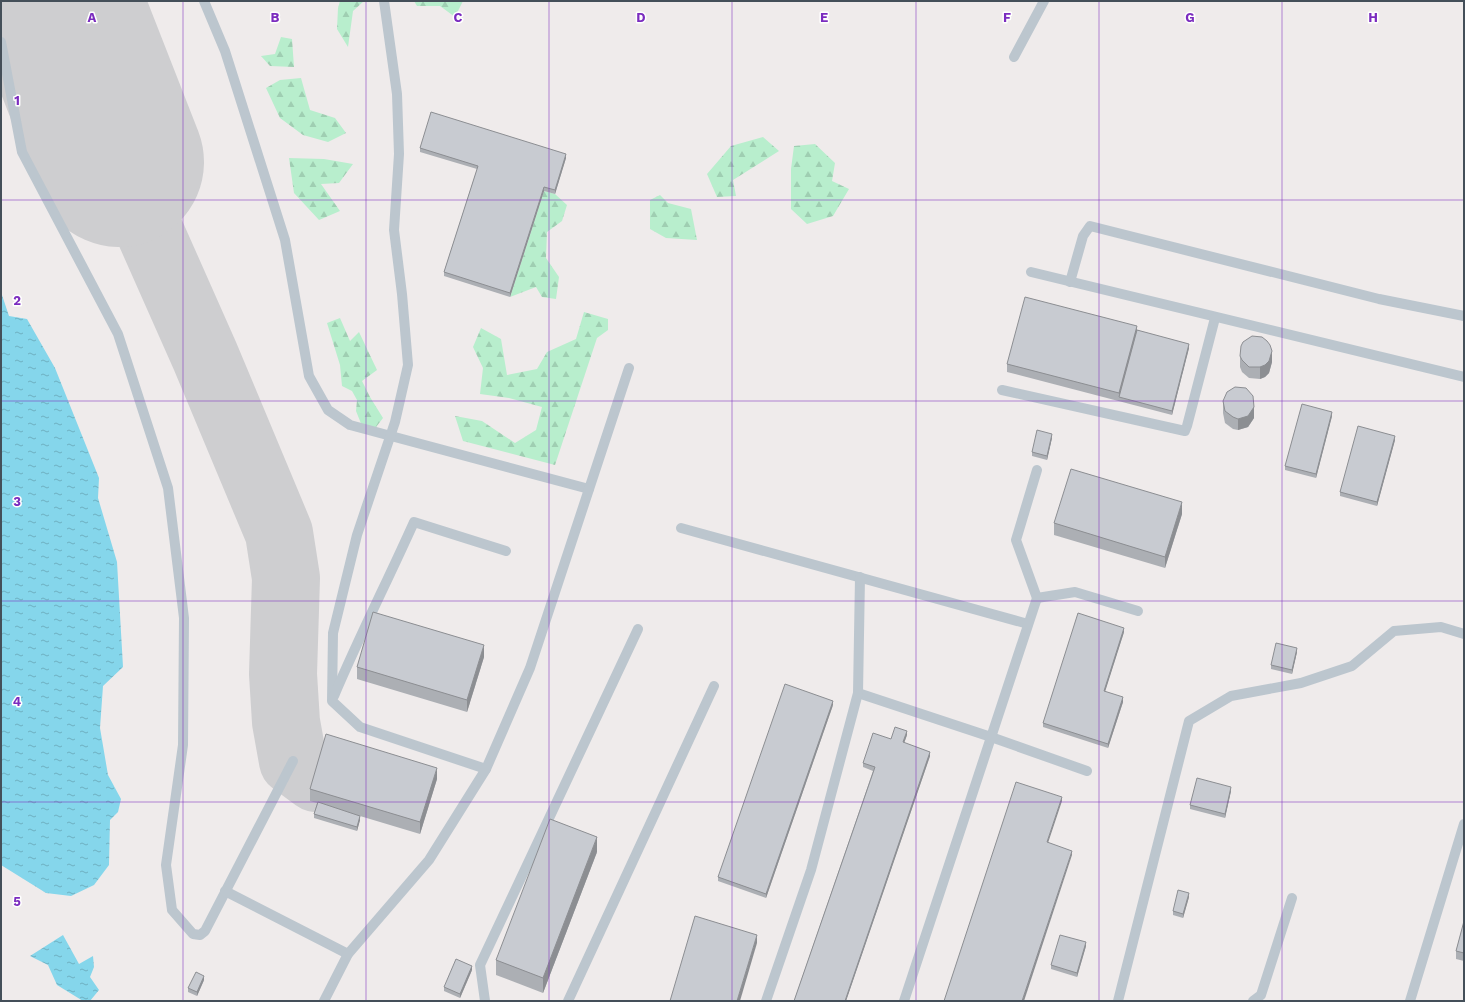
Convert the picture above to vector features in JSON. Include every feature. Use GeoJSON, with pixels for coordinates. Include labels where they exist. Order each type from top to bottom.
{"type":"FeatureCollection","features":[{"type":"Feature","properties":{"kind":"lane"},"geometry":{"type":"LineString","coordinates":[[204,1],[226,51],[285,240],[309,376],[328,410],[350,426],[589,489]]}},
{"type":"Feature","properties":{"kind":"lane"},"geometry":{"type":"LineString","coordinates":[[384,1],[397,94],[399,154],[394,230],[402,294],[408,365],[395,422],[357,535],[332,632],[332,701],[360,727],[486,769]]}},
{"type":"Feature","properties":{"kind":"lane"},"geometry":{"type":"LineString","coordinates":[[1014,57],[1044,1]]}},
{"type":"Feature","properties":{"kind":"lane"},"geometry":{"type":"LineString","coordinates":[[1,42],[22,152],[118,334],[168,488],[184,618],[183,744],[166,865],[172,910],[193,934],[200,935],[205,931],[293,761]]}},
{"type":"Feature","properties":{"kind":"lane"},"geometry":{"type":"LineString","coordinates":[[1070,282],[1082,236],[1090,226],[1379,299],[1464,316]]}},
{"type":"Feature","properties":{"kind":"lane"},"geometry":{"type":"LineString","coordinates":[[1032,272],[1464,378]]}},
{"type":"Feature","properties":{"kind":"lane"},"geometry":{"type":"LineString","coordinates":[[1002,390],[1185,431],[1215,318]]}},
{"type":"Feature","properties":{"kind":"lane"},"geometry":{"type":"LineString","coordinates":[[324,1001],[348,954],[429,860],[486,769],[530,668],[629,368]]}},
{"type":"Feature","properties":{"kind":"lane"},"geometry":{"type":"LineString","coordinates":[[904,1001],[1037,598],[1016,540],[1037,470]]}},
{"type":"Feature","properties":{"kind":"lane"},"geometry":{"type":"LineString","coordinates":[[332,701],[354,650],[414,522],[506,551]]}},
{"type":"Feature","properties":{"kind":"lane"},"geometry":{"type":"LineString","coordinates":[[680,528],[1028,624]]}},
{"type":"Feature","properties":{"kind":"lane"},"geometry":{"type":"LineString","coordinates":[[766,1001],[811,870],[858,693],[860,577]]}},
{"type":"Feature","properties":{"kind":"lane"},"geometry":{"type":"LineString","coordinates":[[1037,598],[1075,592],[1138,611]]}},
{"type":"Feature","properties":{"kind":"lane"},"geometry":{"type":"LineString","coordinates":[[1118,1001],[1189,721],[1231,696],[1301,683],[1352,666],[1394,631],[1441,627],[1464,634]]}},
{"type":"Feature","properties":{"kind":"lane"},"geometry":{"type":"LineString","coordinates":[[486,1001],[480,965],[638,629]]}},
{"type":"Feature","properties":{"kind":"lane"},"geometry":{"type":"LineString","coordinates":[[568,1001],[714,686]]}},
{"type":"Feature","properties":{"kind":"lane"},"geometry":{"type":"LineString","coordinates":[[858,693],[991,737],[1087,771]]}},
{"type":"Feature","properties":{"kind":"lane"},"geometry":{"type":"LineString","coordinates":[[1410,1001],[1464,824]]}},
{"type":"Feature","properties":{"kind":"lane"},"geometry":{"type":"LineString","coordinates":[[225,891],[348,954]]}},
{"type":"Feature","properties":{"kind":"lane"},"geometry":{"type":"LineString","coordinates":[[1253,1001],[1261,996],[1292,898]]}},
{"type":"Feature","properties":{"kind":"green space"},"geometry":{"type":"Polygon","coordinates":[[[340,1],[364,1],[353,11],[348,47],[337,29],[338,8],[340,1]]]}},
{"type":"Feature","properties":{"kind":"green space"},"geometry":{"type":"Polygon","coordinates":[[[414,1],[463,1],[455,17],[440,6],[417,6],[414,1]]]}},
{"type":"Feature","properties":{"kind":"green space"},"geometry":{"type":"Polygon","coordinates":[[[281,37],[292,39],[294,67],[270,66],[261,56],[275,54],[281,37]]]}},
{"type":"Feature","properties":{"kind":"green space"},"geometry":{"type":"Polygon","coordinates":[[[301,78],[310,110],[335,118],[346,133],[328,142],[303,135],[280,118],[266,88],[280,80],[301,78]]]}},
{"type":"Feature","properties":{"kind":"green space"},"geometry":{"type":"Polygon","coordinates":[[[763,137],[779,151],[733,180],[736,196],[717,197],[707,174],[731,146],[763,137]]]}},
{"type":"Feature","properties":{"kind":"green space"},"geometry":{"type":"Polygon","coordinates":[[[815,144],[835,163],[832,181],[849,189],[833,216],[807,224],[791,209],[791,169],[794,146],[815,144]]]}},
{"type":"Feature","properties":{"kind":"green space"},"geometry":{"type":"Polygon","coordinates":[[[289,158],[324,159],[353,164],[339,183],[321,184],[340,211],[319,220],[294,193],[289,158]]]}},
{"type":"Feature","properties":{"kind":"green space"},"geometry":{"type":"Polygon","coordinates":[[[544,191],[555,194],[567,205],[562,221],[547,232],[546,258],[559,277],[556,299],[542,297],[536,287],[510,297],[544,191]]]}},
{"type":"Feature","properties":{"kind":"green space"},"geometry":{"type":"Polygon","coordinates":[[[660,195],[668,203],[691,209],[697,240],[666,238],[650,229],[650,200],[660,195]]]}},
{"type":"Feature","properties":{"kind":"green space"},"geometry":{"type":"Polygon","coordinates":[[[584,312],[608,319],[608,330],[597,338],[555,465],[463,441],[455,416],[482,421],[515,443],[536,430],[542,407],[509,398],[480,394],[483,368],[473,347],[481,328],[501,339],[507,375],[537,369],[547,352],[576,339],[584,312]]]}},
{"type":"Feature","properties":{"kind":"green space"},"geometry":{"type":"Polygon","coordinates":[[[340,318],[350,341],[359,332],[377,370],[362,381],[383,418],[373,431],[364,431],[356,411],[357,400],[352,391],[342,386],[340,365],[327,323],[340,318]]]}},
{"type":"Feature","properties":{"kind":"water"},"geometry":{"type":"Polygon","coordinates":[[[1,292],[9,316],[27,319],[55,368],[99,478],[98,498],[117,562],[123,667],[103,686],[100,728],[108,775],[121,799],[118,812],[110,820],[109,865],[94,885],[71,896],[46,893],[1,865],[1,292]]]}},
{"type":"Feature","properties":{"kind":"water"},"geometry":{"type":"Polygon","coordinates":[[[63,935],[79,964],[93,956],[94,967],[90,977],[99,990],[90,1001],[83,1001],[57,985],[48,965],[30,956],[63,935]]]}},
{"type":"Feature","properties":{"kind":"building"},"geometry":{"type":"Polygon","coordinates":[[[431,112],[566,154],[555,190],[544,187],[510,293],[444,272],[478,166],[420,148],[431,112]]]}},
{"type":"Feature","properties":{"kind":"building"},"geometry":{"type":"Polygon","coordinates":[[[1025,297],[1137,326],[1119,393],[1007,364],[1025,297]]]}},
{"type":"Feature","properties":{"kind":"building"},"geometry":{"type":"Polygon","coordinates":[[[1137,330],[1189,344],[1172,411],[1119,397],[1137,330]]]}},
{"type":"Feature","properties":{"kind":"building"},"geometry":{"type":"Polygon","coordinates":[[[1252,336],[1262,337],[1270,345],[1272,351],[1269,361],[1260,367],[1249,367],[1240,356],[1243,342],[1252,336]]]}},
{"type":"Feature","properties":{"kind":"building"},"geometry":{"type":"Polygon","coordinates":[[[1235,387],[1246,388],[1253,396],[1254,407],[1248,416],[1238,419],[1225,411],[1223,401],[1227,392],[1235,387]]]}},
{"type":"Feature","properties":{"kind":"building"},"geometry":{"type":"Polygon","coordinates":[[[1302,404],[1332,412],[1316,474],[1285,466],[1302,404]]]}},
{"type":"Feature","properties":{"kind":"building"},"geometry":{"type":"Polygon","coordinates":[[[1358,426],[1395,436],[1377,502],[1340,492],[1358,426]]]}},
{"type":"Feature","properties":{"kind":"building"},"geometry":{"type":"Polygon","coordinates":[[[1037,430],[1052,434],[1047,456],[1032,452],[1037,430]]]}},
{"type":"Feature","properties":{"kind":"building"},"geometry":{"type":"Polygon","coordinates":[[[1071,469],[1182,502],[1165,557],[1054,523],[1071,469]]]}},
{"type":"Feature","properties":{"kind":"building"},"geometry":{"type":"Polygon","coordinates":[[[373,612],[484,645],[467,700],[357,667],[373,612]]]}},
{"type":"Feature","properties":{"kind":"building"},"geometry":{"type":"Polygon","coordinates":[[[1078,613],[1124,628],[1104,691],[1123,697],[1108,744],[1043,723],[1078,613]]]}},
{"type":"Feature","properties":{"kind":"building"},"geometry":{"type":"Polygon","coordinates":[[[1276,643],[1297,648],[1292,670],[1271,665],[1276,643]]]}},
{"type":"Feature","properties":{"kind":"building"},"geometry":{"type":"Polygon","coordinates":[[[785,684],[833,701],[766,894],[718,877],[785,684]]]}},
{"type":"Feature","properties":{"kind":"building"},"geometry":{"type":"Polygon","coordinates":[[[895,727],[907,731],[903,742],[930,752],[845,1001],[794,1001],[875,767],[863,763],[873,733],[891,739],[895,727]]]}},
{"type":"Feature","properties":{"kind":"building"},"geometry":{"type":"Polygon","coordinates":[[[326,734],[437,768],[420,822],[310,789],[326,734]]]}},
{"type":"Feature","properties":{"kind":"building"},"geometry":{"type":"Polygon","coordinates":[[[1197,778],[1231,787],[1225,814],[1190,805],[1197,778]]]}},
{"type":"Feature","properties":{"kind":"building"},"geometry":{"type":"Polygon","coordinates":[[[1016,782],[1062,797],[1047,842],[1072,851],[1022,1001],[944,1001],[1016,782]]]}},
{"type":"Feature","properties":{"kind":"building"},"geometry":{"type":"Polygon","coordinates":[[[318,802],[360,816],[357,827],[314,814],[318,802]]]}},
{"type":"Feature","properties":{"kind":"building"},"geometry":{"type":"Polygon","coordinates":[[[550,819],[597,837],[543,978],[496,960],[550,819]]]}},
{"type":"Feature","properties":{"kind":"building"},"geometry":{"type":"Polygon","coordinates":[[[1178,890],[1189,893],[1183,914],[1173,911],[1178,890]]]}},
{"type":"Feature","properties":{"kind":"building"},"geometry":{"type":"Polygon","coordinates":[[[695,916],[757,935],[737,1001],[670,1001],[695,916]]]}},
{"type":"Feature","properties":{"kind":"building"},"geometry":{"type":"Polygon","coordinates":[[[1464,921],[1464,953],[1456,951],[1464,921]]]}},
{"type":"Feature","properties":{"kind":"building"},"geometry":{"type":"Polygon","coordinates":[[[1060,935],[1086,942],[1077,973],[1051,965],[1060,935]]]}},
{"type":"Feature","properties":{"kind":"building"},"geometry":{"type":"Polygon","coordinates":[[[456,959],[472,966],[460,994],[444,987],[456,959]]]}},
{"type":"Feature","properties":{"kind":"building"},"geometry":{"type":"Polygon","coordinates":[[[196,972],[204,976],[197,992],[188,988],[196,972]]]}},
{"type":"Feature","properties":{"kind":"taxiway"},"geometry":{"type":"LineString","coordinates":[[119,162],[205,356],[279,533],[286,578],[283,674],[286,722],[293,761],[316,778]]}},
{"type":"Feature","properties":{"kind":"runway"},"geometry":{"type":"LineString","coordinates":[[56,1],[119,162]]}}]}
